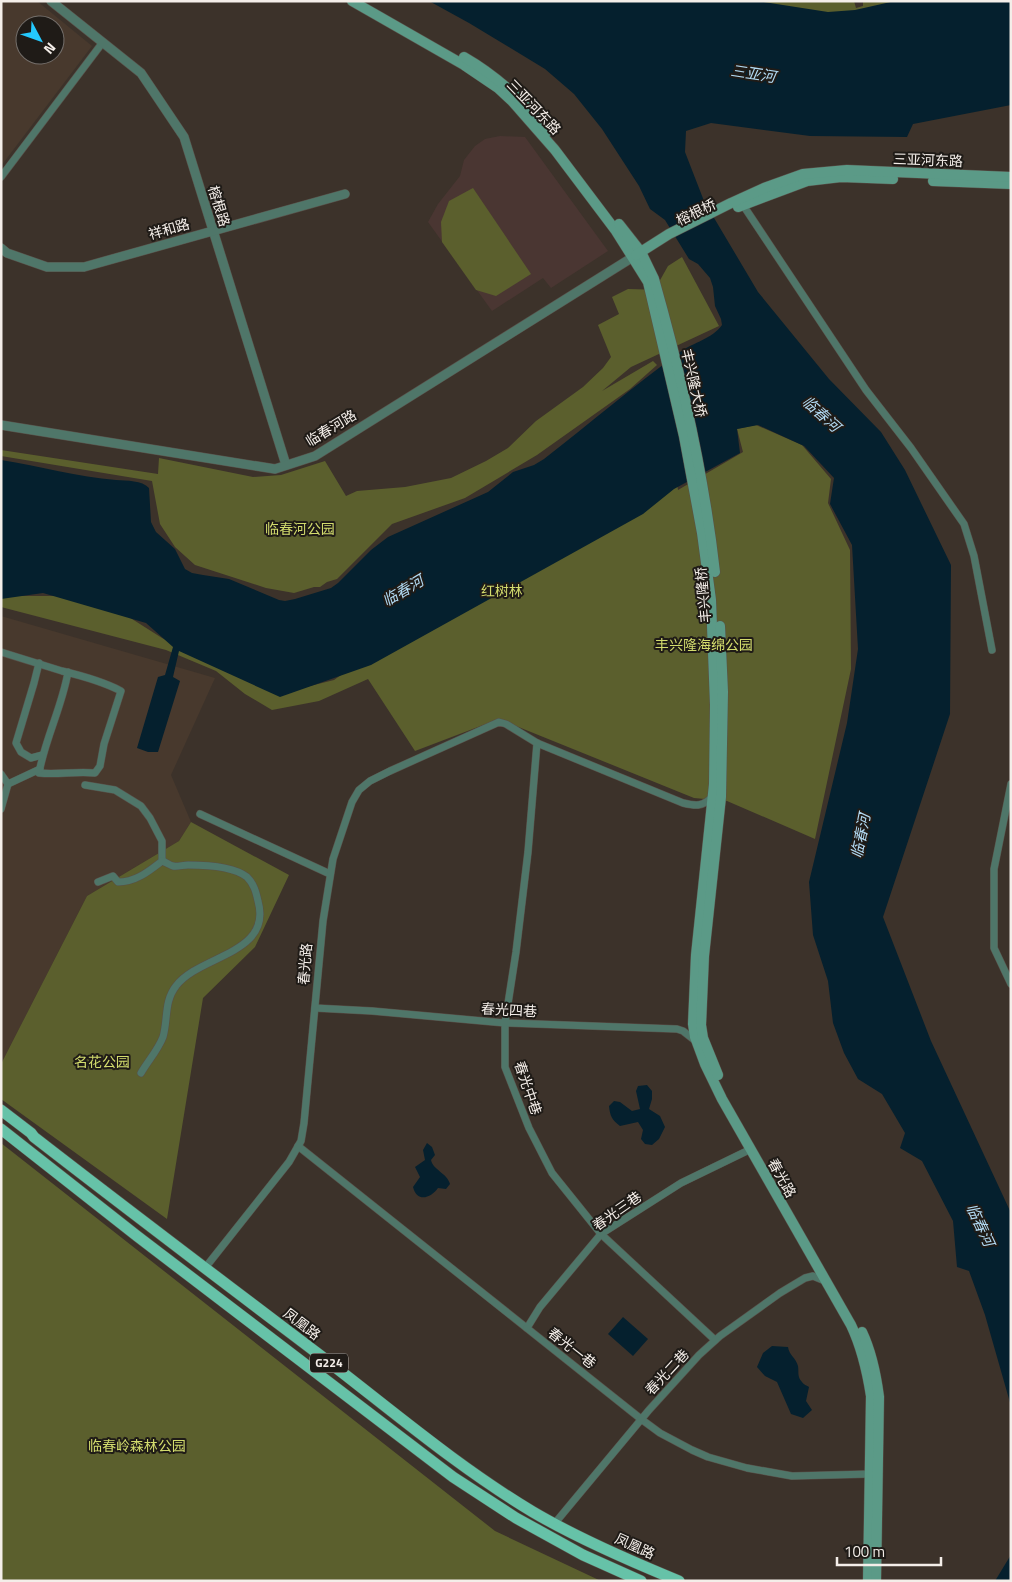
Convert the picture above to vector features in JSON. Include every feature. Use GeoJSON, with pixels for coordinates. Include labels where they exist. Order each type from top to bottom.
{"type":"FeatureCollection","features":[{"type":"Feature","properties":{"kind":"highway","name":"凤凰路"},"geometry":{"type":"LineString","coordinates":[[1,1110],[34,1138],[319,1355],[418,1434],[479,1477],[533,1512],[580,1537],[679,1581]]}},
{"type":"Feature","properties":{"kind":"highway","name":"G224"},"geometry":{"type":"LineString","coordinates":[[1,1129],[144,1241],[453,1477],[516,1518],[583,1555],[641,1581]]}},
{"type":"Feature","properties":{"kind":"main road","name":"三亚河东路"},"geometry":{"type":"LineString","coordinates":[[352,1],[464,65],[498,88],[512,101],[555,150],[616,230],[639,256]]}},
{"type":"Feature","properties":{"kind":"main road","name":"三亚河东路"},"geometry":{"type":"LineString","coordinates":[[364,1],[473,62],[508,88],[553,137],[639,256]]}},
{"type":"Feature","properties":{"kind":"main road","name":"三亚河东路"},"geometry":{"type":"LineString","coordinates":[[736,206],[764,188],[803,174],[847,170],[1011,177]]}},
{"type":"Feature","properties":{"kind":"main road","name":"三亚河东路"},"geometry":{"type":"LineString","coordinates":[[736,206],[807,180],[841,177],[1011,184]]}},
{"type":"Feature","properties":{"kind":"main road","name":"榕根桥"},"geometry":{"type":"LineString","coordinates":[[639,256],[670,237],[736,206]]}},
{"type":"Feature","properties":{"kind":"main road","name":"丰兴隆大桥"},"geometry":{"type":"LineString","coordinates":[[639,256],[651,280],[671,375],[700,495]]}},
{"type":"Feature","properties":{"kind":"main road","name":"丰兴隆桥"},"geometry":{"type":"LineString","coordinates":[[700,495],[717,647],[718,784]]}},
{"type":"Feature","properties":{"kind":"main road","name":"春光路"},"geometry":{"type":"LineString","coordinates":[[718,784],[714,796],[699,920],[692,1024],[697,1042],[722,1099],[861,1346],[871,1396],[868,1581]]}},
{"type":"Feature","properties":{"kind":"main road","name":"春光路"},"geometry":{"type":"LineString","coordinates":[[718,784],[700,1025],[703,1038],[730,1100],[855,1319],[869,1347],[879,1397],[876,1581]]}},
{"type":"Feature","properties":{"kind":"street","name":"榕根路"},"geometry":{"type":"LineString","coordinates":[[51,1],[141,73],[184,137],[286,465]]}},
{"type":"Feature","properties":{"kind":"street"},"geometry":{"type":"LineString","coordinates":[[1,177],[103,42]]}},
{"type":"Feature","properties":{"kind":"street","name":"祥和路"},"geometry":{"type":"LineString","coordinates":[[1,248],[8,253],[47,267],[84,267],[345,194]]}},
{"type":"Feature","properties":{"kind":"street"},"geometry":{"type":"LineString","coordinates":[[736,206],[866,390],[911,448],[964,524],[974,556],[992,650]]}},
{"type":"Feature","properties":{"kind":"street","name":"临春河路"},"geometry":{"type":"LineString","coordinates":[[1,425],[275,468],[316,456],[639,256]]}},
{"type":"Feature","properties":{"kind":"street"},"geometry":{"type":"LineString","coordinates":[[2,652],[92,678],[121,691],[104,744],[100,766],[95,773],[81,771],[39,774],[42,755],[57,714],[68,672]]}},
{"type":"Feature","properties":{"kind":"street"},"geometry":{"type":"LineString","coordinates":[[38,663],[16,743],[21,752],[31,758],[42,755]]}},
{"type":"Feature","properties":{"kind":"street","name":"春光路"},"geometry":{"type":"LineString","coordinates":[[205,1268],[289,1162],[298,1146],[304,1123],[323,921],[332,859],[344,821],[359,790],[370,781],[390,771],[499,722],[506,724],[537,743]]}},
{"type":"Feature","properties":{"kind":"street"},"geometry":{"type":"LineString","coordinates":[[537,743],[683,803],[698,806],[706,803],[714,796]]}},
{"type":"Feature","properties":{"kind":"street","name":"春光中巷"},"geometry":{"type":"LineString","coordinates":[[537,743],[528,852],[505,1023],[505,1067],[529,1128],[552,1173],[601,1234],[715,1340]]}},
{"type":"Feature","properties":{"kind":"street"},"geometry":{"type":"LineString","coordinates":[[1,809],[8,784],[40,768]]}},
{"type":"Feature","properties":{"kind":"street"},"geometry":{"type":"LineString","coordinates":[[1,774],[8,784]]}},
{"type":"Feature","properties":{"kind":"street"},"geometry":{"type":"LineString","coordinates":[[1011,784],[994,870],[994,948],[1011,984]]}},
{"type":"Feature","properties":{"kind":"street"},"geometry":{"type":"LineString","coordinates":[[85,785],[116,790],[141,806],[150,818],[162,841],[162,861]]}},
{"type":"Feature","properties":{"kind":"street"},"geometry":{"type":"LineString","coordinates":[[200,814],[330,874]]}},
{"type":"Feature","properties":{"kind":"street"},"geometry":{"type":"LineString","coordinates":[[98,882],[113,876],[118,882],[128,882],[162,861]]}},
{"type":"Feature","properties":{"kind":"street"},"geometry":{"type":"LineString","coordinates":[[141,1073],[163,1036],[168,999],[176,986],[188,973],[220,959],[244,944],[253,934],[261,911],[254,888],[246,877],[231,870],[218,867],[201,865],[174,866],[162,861]]}},
{"type":"Feature","properties":{"kind":"street","name":"春光四巷"},"geometry":{"type":"LineString","coordinates":[[315,1008],[505,1023],[678,1028],[697,1042]]}},
{"type":"Feature","properties":{"kind":"street","name":"春光一巷"},"geometry":{"type":"LineString","coordinates":[[298,1146],[641,1419],[673,1440],[700,1453],[747,1468],[792,1476],[870,1474]]}},
{"type":"Feature","properties":{"kind":"street","name":"春光三巷"},"geometry":{"type":"LineString","coordinates":[[527,1328],[540,1308],[601,1234],[681,1183],[750,1149]]}},
{"type":"Feature","properties":{"kind":"street","name":"春光二巷"},"geometry":{"type":"LineString","coordinates":[[555,1523],[641,1419],[715,1340],[773,1298],[805,1278],[813,1276],[826,1281]]}},
{"type":"Feature","properties":{"kind":"shaded area"},"geometry":{"type":"Polygon","coordinates":[[[1,1],[37,1],[54,15],[15,15],[15,65],[65,65],[65,24],[92,46],[1,166],[1,1]]]}},
{"type":"Feature","properties":{"kind":"shaded area"},"geometry":{"type":"Polygon","coordinates":[[[500,136],[525,137],[608,251],[551,288],[543,278],[492,311],[428,222],[438,204],[460,176],[464,160],[475,146],[485,139],[500,136]]]}},
{"type":"Feature","properties":{"kind":"shaded area"},"geometry":{"type":"Polygon","coordinates":[[[1,616],[215,678],[171,775],[191,822],[179,841],[87,896],[1,1064],[1,616]]]}},
{"type":"Feature","properties":{"kind":"green space"},"geometry":{"type":"Polygon","coordinates":[[[717,1],[854,1],[856,8],[863,6],[863,1],[920,1],[820,20],[717,1]]]}},
{"type":"Feature","properties":{"kind":"green space"},"geometry":{"type":"Polygon","coordinates":[[[473,188],[531,274],[496,296],[476,290],[442,242],[441,222],[449,201],[473,188]]]}},
{"type":"Feature","properties":{"kind":"green space","name":"临春河公园"},"geometry":{"type":"Polygon","coordinates":[[[682,257],[719,326],[631,367],[602,391],[653,361],[657,365],[630,389],[537,455],[465,498],[392,524],[337,579],[327,582],[320,587],[294,593],[266,588],[195,565],[175,547],[160,524],[152,481],[1,456],[1,450],[158,474],[159,458],[253,477],[281,475],[325,461],[346,496],[357,491],[405,487],[451,478],[508,448],[536,421],[583,387],[603,368],[611,357],[598,325],[619,314],[612,297],[628,289],[662,290],[659,282],[668,266],[682,257]]]}},
{"type":"Feature","properties":{"kind":"green space","name":"丰兴隆海绵公园"},"geometry":{"type":"Polygon","coordinates":[[[756,425],[802,445],[831,479],[828,503],[850,550],[851,669],[815,839],[727,801],[694,798],[499,719],[415,751],[368,679],[319,701],[272,710],[245,694],[216,671],[166,650],[1,607],[1,596],[59,596],[121,612],[162,638],[278,694],[334,680],[670,441],[678,490],[743,452],[737,429],[756,425]]]}},
{"type":"Feature","properties":{"kind":"green space","name":"名花公园"},"geometry":{"type":"Polygon","coordinates":[[[191,822],[289,875],[255,947],[203,998],[167,1219],[1,1099],[1,1064],[87,896],[179,841],[191,822]]]}},
{"type":"Feature","properties":{"kind":"green space","name":"临春岭森林公园"},"geometry":{"type":"Polygon","coordinates":[[[1,1143],[495,1531],[601,1581],[1,1581],[1,1143]]]}},
{"type":"Feature","properties":{"kind":"water"},"geometry":{"type":"Polygon","coordinates":[[[429,1],[758,1],[828,12],[855,10],[895,1],[1011,1],[1011,105],[913,124],[907,137],[810,136],[711,123],[686,131],[685,152],[704,201],[758,292],[829,379],[881,432],[905,470],[951,565],[950,714],[883,917],[931,1041],[1011,1213],[1011,1406],[985,1315],[969,1271],[957,1267],[953,1221],[922,1161],[900,1148],[905,1133],[882,1094],[858,1079],[844,1053],[833,1023],[828,981],[813,935],[809,882],[847,723],[858,649],[852,545],[830,504],[834,478],[804,446],[758,425],[737,429],[740,453],[674,489],[643,514],[371,665],[280,697],[179,651],[173,677],[180,681],[158,752],[148,752],[137,748],[158,677],[165,675],[173,647],[146,623],[43,593],[1,599],[1,460],[102,479],[134,481],[146,485],[149,488],[151,522],[156,532],[175,549],[185,569],[192,573],[229,579],[285,601],[331,588],[371,550],[388,537],[488,492],[513,472],[534,465],[544,459],[663,365],[685,349],[713,334],[722,325],[715,306],[710,278],[698,264],[689,259],[665,220],[650,209],[639,186],[602,129],[574,94],[545,69],[429,1]]]}},
{"type":"Feature","properties":{"kind":"water"},"geometry":{"type":"Polygon","coordinates":[[[647,1085],[652,1091],[649,1109],[660,1116],[665,1127],[659,1139],[652,1145],[645,1144],[641,1139],[643,1130],[638,1122],[620,1126],[617,1124],[612,1118],[609,1106],[614,1101],[620,1102],[632,1111],[640,1109],[636,1091],[638,1086],[647,1085]]]}},
{"type":"Feature","properties":{"kind":"water"},"geometry":{"type":"Polygon","coordinates":[[[427,1143],[432,1147],[435,1155],[431,1160],[432,1163],[446,1177],[450,1184],[446,1189],[438,1188],[432,1194],[421,1197],[415,1192],[413,1187],[420,1177],[415,1167],[425,1160],[423,1150],[427,1143]]]}},
{"type":"Feature","properties":{"kind":"water"},"geometry":{"type":"Polygon","coordinates":[[[623,1317],[648,1339],[633,1356],[608,1334],[623,1317]]]}},
{"type":"Feature","properties":{"kind":"water"},"geometry":{"type":"Polygon","coordinates":[[[772,1346],[788,1347],[797,1363],[799,1378],[809,1387],[806,1401],[812,1410],[803,1418],[791,1414],[777,1382],[765,1376],[757,1367],[763,1353],[772,1346]]]}},
{"type":"Feature","properties":{"kind":"water"},"geometry":{"type":"Polygon","coordinates":[[[1011,1555],[1011,1581],[995,1581],[1009,1558],[1011,1555]]]}},
{"type":"Feature","properties":{"kind":"water label","name":"三亚河"},"geometry":{"type":"Point","coordinates":[753,74]}},
{"type":"Feature","properties":{"kind":"water label","name":"临春河"},"geometry":{"type":"Point","coordinates":[821,414]}},
{"type":"Feature","properties":{"kind":"water label","name":"临春河"},"geometry":{"type":"Point","coordinates":[403,591]}},
{"type":"Feature","properties":{"kind":"water label","name":"临春河"},"geometry":{"type":"Point","coordinates":[861,836]}},
{"type":"Feature","properties":{"kind":"water label","name":"临春河"},"geometry":{"type":"Point","coordinates":[980,1225]}},
{"type":"Feature","properties":{"kind":"park label","name":"红树林"},"geometry":{"type":"Point","coordinates":[502,591]}}]}
